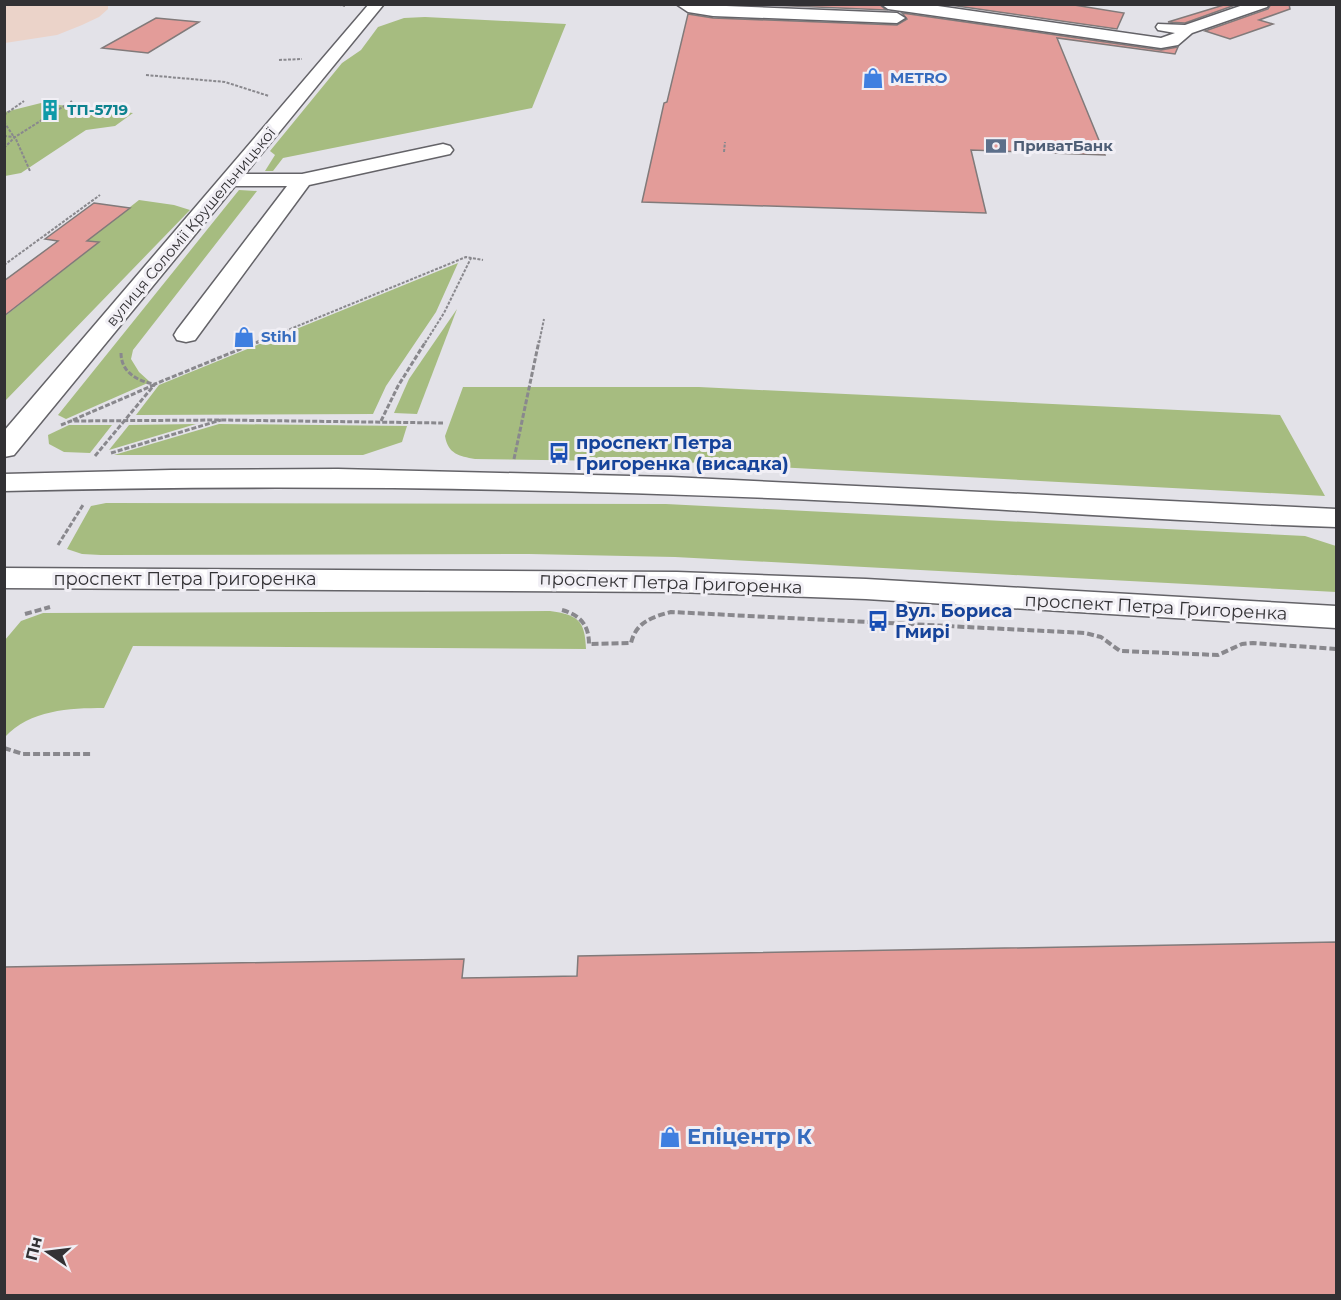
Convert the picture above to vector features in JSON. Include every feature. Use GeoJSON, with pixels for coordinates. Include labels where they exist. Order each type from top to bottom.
{"type":"FeatureCollection","features":[{"type":"Feature","properties":{"kind":"street","name":"вулиця Соломії Крушельницької"},"geometry":{"type":"LineString","coordinates":[[4,449],[377,4]]}},
{"type":"Feature","properties":{"kind":"street"},"geometry":{"type":"LineString","coordinates":[[683,4],[693,9],[713,11],[892,11],[1161,43],[1180,39],[1186,30]]}},
{"type":"Feature","properties":{"kind":"street"},"geometry":{"type":"LineString","coordinates":[[1152,25],[1186,30],[1262,4]]}},
{"type":"Feature","properties":{"kind":"street"},"geometry":{"type":"LineString","coordinates":[[231,180],[302,180],[443,150]]}},
{"type":"Feature","properties":{"kind":"street"},"geometry":{"type":"LineString","coordinates":[[186,335],[302,180]]}},
{"type":"Feature","properties":{"kind":"street"},"geometry":{"type":"LineString","coordinates":[[4,483],[89,480],[656,483],[1334,519]]}},
{"type":"Feature","properties":{"kind":"street","name":"проспект Петра Григоренка"},"geometry":{"type":"LineString","coordinates":[[4,578],[677,582],[877,590],[1336,617]]}},
{"type":"Feature","properties":{"kind":"path"},"geometry":{"type":"LineString","coordinates":[[146,75],[231,84],[258,90],[273,98]]}},
{"type":"Feature","properties":{"kind":"path"},"geometry":{"type":"LineString","coordinates":[[4,115],[24,101]]}},
{"type":"Feature","properties":{"kind":"path"},"geometry":{"type":"LineString","coordinates":[[4,148],[15,137],[72,101]]}},
{"type":"Feature","properties":{"kind":"path"},"geometry":{"type":"LineString","coordinates":[[4,122],[15,137],[30,171]]}},
{"type":"Feature","properties":{"kind":"path"},"geometry":{"type":"LineString","coordinates":[[4,136],[15,137]]}},
{"type":"Feature","properties":{"kind":"path"},"geometry":{"type":"LineString","coordinates":[[724,152],[725,142]]}},
{"type":"Feature","properties":{"kind":"path"},"geometry":{"type":"LineString","coordinates":[[4,266],[100,195]]}},
{"type":"Feature","properties":{"kind":"path"},"geometry":{"type":"LineString","coordinates":[[56,427],[155,384],[466,257],[483,260]]}},
{"type":"Feature","properties":{"kind":"path"},"geometry":{"type":"LineString","coordinates":[[381,421],[398,386],[444,314],[471,258]]}},
{"type":"Feature","properties":{"kind":"path"},"geometry":{"type":"LineString","coordinates":[[510,481],[544,319]]}},
{"type":"Feature","properties":{"kind":"path"},"geometry":{"type":"LineString","coordinates":[[122,348],[120,357],[127,373],[143,383],[155,384]]}},
{"type":"Feature","properties":{"kind":"path"},"geometry":{"type":"LineString","coordinates":[[155,384],[92,459],[221,420]]}},
{"type":"Feature","properties":{"kind":"path"},"geometry":{"type":"LineString","coordinates":[[71,420],[443,423]]}},
{"type":"Feature","properties":{"kind":"path"},"geometry":{"type":"LineString","coordinates":[[58,545],[84,504]]}},
{"type":"Feature","properties":{"kind":"path"},"geometry":{"type":"LineString","coordinates":[[26,614],[52,606]]}},
{"type":"Feature","properties":{"kind":"path"},"geometry":{"type":"LineString","coordinates":[[554,608],[565,610],[581,618],[590,634],[590,644],[631,643],[632,633],[648,618],[671,612],[1085,633],[1101,637],[1120,651],[1218,655],[1235,646],[1253,643],[1336,648]]}},
{"type":"Feature","properties":{"kind":"path"},"geometry":{"type":"LineString","coordinates":[[4,747],[23,754],[93,754]]}},
{"type":"Feature","properties":{"kind":"shaded area"},"geometry":{"type":"Polygon","coordinates":[[[5,5],[108,5],[108,9],[99,17],[57,35],[5,43],[5,5]]]}},
{"type":"Feature","properties":{"kind":"green space"},"geometry":{"type":"Polygon","coordinates":[[[404,18],[566,24],[532,108],[283,158],[273,171],[265,171],[275,155],[270,151],[342,63],[361,50],[378,27],[404,18]]]}},
{"type":"Feature","properties":{"kind":"green space"},"geometry":{"type":"Polygon","coordinates":[[[41,103],[133,113],[115,126],[86,130],[21,173],[5,176],[5,112],[41,103]]]}},
{"type":"Feature","properties":{"kind":"green space"},"geometry":{"type":"Polygon","coordinates":[[[239,190],[257,191],[133,350],[131,359],[139,372],[150,382],[66,419],[58,415],[239,190]]]}},
{"type":"Feature","properties":{"kind":"green space"},"geometry":{"type":"Polygon","coordinates":[[[139,200],[174,205],[190,210],[5,401],[5,316],[98,243],[87,241],[139,200]]]}},
{"type":"Feature","properties":{"kind":"green space"},"geometry":{"type":"Polygon","coordinates":[[[458,263],[436,312],[386,386],[373,414],[136,415],[159,385],[458,263]]]}},
{"type":"Feature","properties":{"kind":"green space"},"geometry":{"type":"Polygon","coordinates":[[[457,309],[417,414],[394,413],[409,379],[457,309]]]}},
{"type":"Feature","properties":{"kind":"green space"},"geometry":{"type":"Polygon","coordinates":[[[463,387],[699,387],[1280,415],[1325,496],[682,462],[475,459],[455,453],[446,442],[445,436],[463,387]]]}},
{"type":"Feature","properties":{"kind":"green space"},"geometry":{"type":"Polygon","coordinates":[[[196,424],[109,450],[129,425],[196,424]]]}},
{"type":"Feature","properties":{"kind":"green space"},"geometry":{"type":"Polygon","coordinates":[[[219,424],[407,426],[402,442],[363,455],[114,455],[219,424]]]}},
{"type":"Feature","properties":{"kind":"green space"},"geometry":{"type":"Polygon","coordinates":[[[69,425],[112,425],[90,453],[64,452],[49,444],[48,435],[69,425]]]}},
{"type":"Feature","properties":{"kind":"green space"},"geometry":{"type":"Polygon","coordinates":[[[106,503],[666,504],[1305,536],[1336,546],[1336,592],[675,557],[529,554],[101,555],[82,554],[67,549],[91,506],[106,503]]]}},
{"type":"Feature","properties":{"kind":"green space"},"geometry":{"type":"Polygon","coordinates":[[[550,611],[573,617],[582,625],[586,649],[133,646],[104,708],[51,712],[26,721],[5,737],[5,640],[21,621],[43,613],[550,611]]]}},
{"type":"Feature","properties":{"kind":"building"},"geometry":{"type":"Polygon","coordinates":[[[744,4],[879,4],[886,10],[744,4]]]}},
{"type":"Feature","properties":{"kind":"building"},"geometry":{"type":"Polygon","coordinates":[[[943,4],[1068,4],[1124,13],[1117,29],[943,4]]]}},
{"type":"Feature","properties":{"kind":"building"},"geometry":{"type":"Polygon","coordinates":[[[1227,4],[1238,4],[1185,23],[1168,22],[1227,4]]]}},
{"type":"Feature","properties":{"kind":"building"},"geometry":{"type":"Polygon","coordinates":[[[1271,4],[1289,4],[1290,9],[1259,20],[1273,24],[1230,39],[1205,31],[1268,9],[1271,4]]]}},
{"type":"Feature","properties":{"kind":"building"},"geometry":{"type":"Polygon","coordinates":[[[902,13],[1161,50],[1178,47],[1175,54],[1057,38],[1105,155],[971,150],[986,213],[642,202],[664,103],[667,102],[688,14],[713,18],[897,25],[907,19],[902,13]]]}},
{"type":"Feature","properties":{"kind":"building"},"geometry":{"type":"Polygon","coordinates":[[[156,18],[199,22],[148,53],[102,48],[156,18]]]}},
{"type":"Feature","properties":{"kind":"building"},"geometry":{"type":"Polygon","coordinates":[[[94,203],[130,208],[87,241],[99,242],[4,316],[4,281],[58,241],[45,239],[94,203]]]}},
{"type":"Feature","properties":{"kind":"building","name":"Епіцентр К"},"geometry":{"type":"Polygon","coordinates":[[[1336,942],[1336,1296],[4,1296],[4,967],[464,959],[462,978],[577,976],[578,956],[1336,942]]]}},
{"type":"Feature","properties":{"kind":"place","name":"METRO"},"geometry":{"type":"Point","coordinates":[873,78]}},
{"type":"Feature","properties":{"kind":"place","name":"ТП-5719"},"geometry":{"type":"Point","coordinates":[50,110]}},
{"type":"Feature","properties":{"kind":"place","name":"ПриватБанк"},"geometry":{"type":"Point","coordinates":[996,146]}},
{"type":"Feature","properties":{"kind":"place","name":"Stihl"},"geometry":{"type":"Point","coordinates":[244,337]}},
{"type":"Feature","properties":{"kind":"place","name":"проспект Петра Григоренка (висадка)"},"geometry":{"type":"Point","coordinates":[559,453]}},
{"type":"Feature","properties":{"kind":"place","name":"Вул. Бориса Гмирі"},"geometry":{"type":"Point","coordinates":[878,621]}},
{"type":"Feature","properties":{"kind":"place","name":"Епіцентр К"},"geometry":{"type":"Point","coordinates":[670,1137]}}]}
